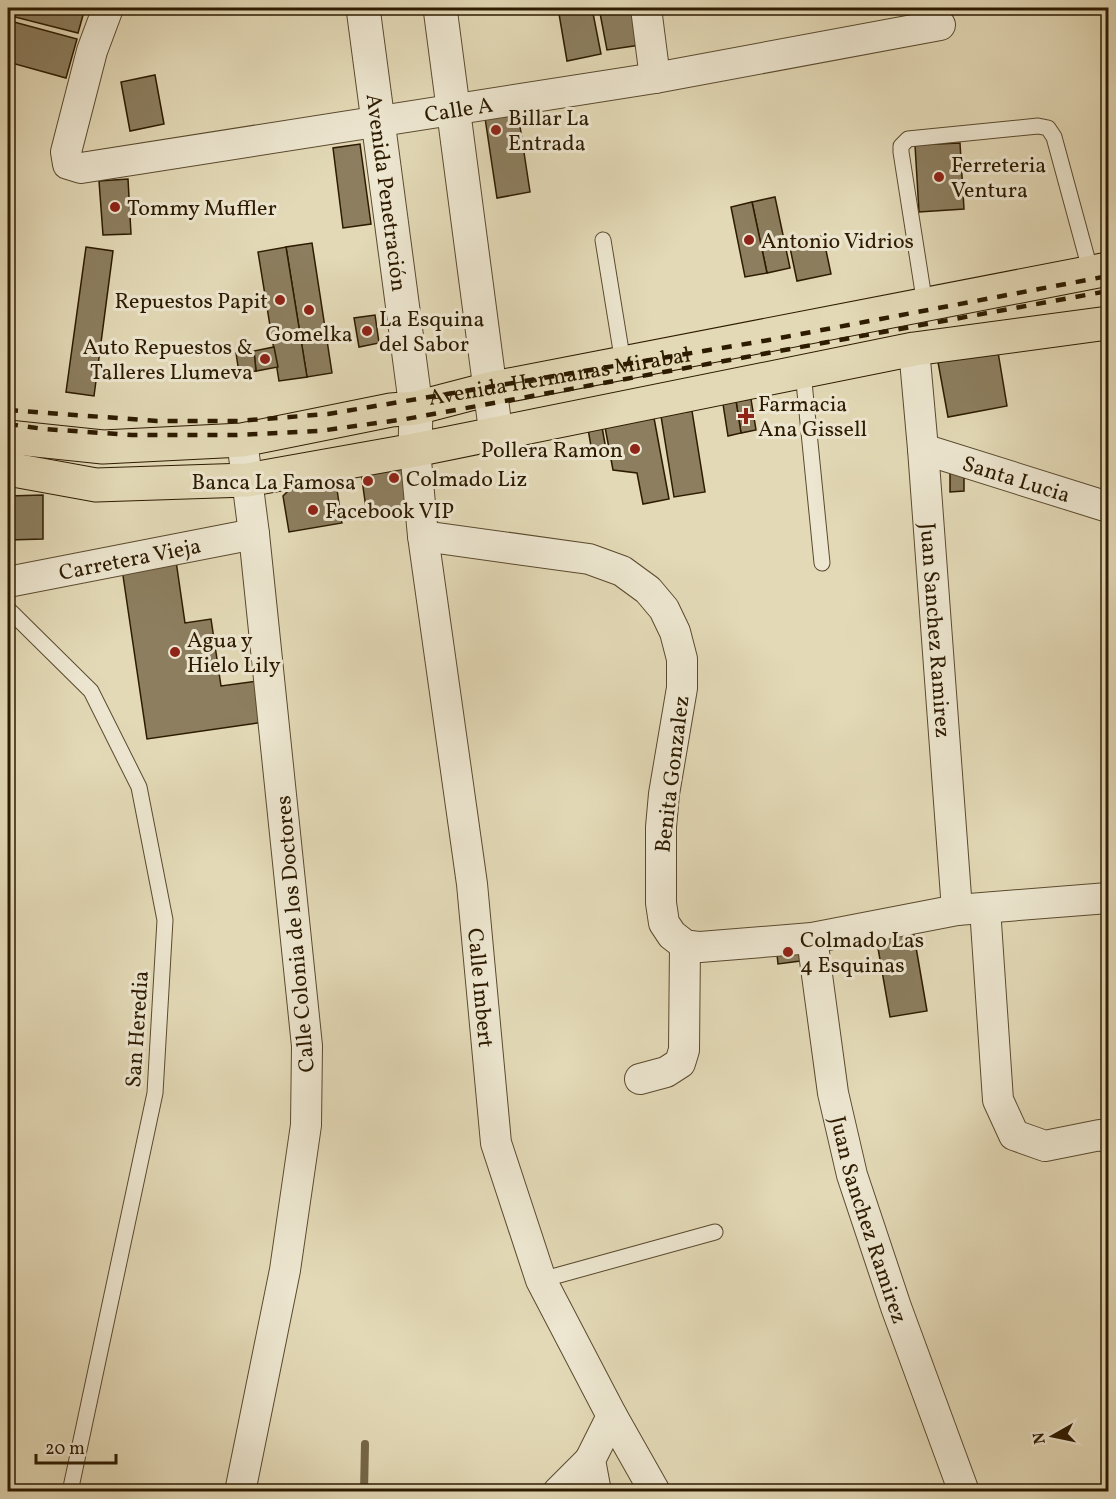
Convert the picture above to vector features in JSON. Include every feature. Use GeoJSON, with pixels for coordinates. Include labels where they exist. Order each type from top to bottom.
{"type":"FeatureCollection","features":[{"type":"Feature","properties":{"kind":"main road","name":"Avenida Hermanas Mirabal"},"geometry":{"type":"LineString","coordinates":[[8,437],[103,447],[242,440],[391,410],[416,408],[489,389],[1100,271]]}},
{"type":"Feature","properties":{"kind":"main road","name":"Avenida Hermanas Mirabal"},"geometry":{"type":"LineString","coordinates":[[8,469],[96,485],[247,480],[415,450],[914,349],[1108,323]]}},
{"type":"Feature","properties":{"kind":"street","name":"Calle A"},"geometry":{"type":"LineString","coordinates":[[108,8],[92,51],[66,152],[68,164],[81,168],[655,78],[940,25]]}},
{"type":"Feature","properties":{"kind":"street","name":"Avenida Penetración"},"geometry":{"type":"LineString","coordinates":[[363,8],[416,408],[415,450]]}},
{"type":"Feature","properties":{"kind":"street"},"geometry":{"type":"LineString","coordinates":[[440,8],[496,434]]}},
{"type":"Feature","properties":{"kind":"street"},"geometry":{"type":"LineString","coordinates":[[646,8],[655,78]]}},
{"type":"Feature","properties":{"kind":"street","name":"Juan Sanchez Ramirez"},"geometry":{"type":"LineString","coordinates":[[914,349],[971,909],[998,1100],[1014,1135],[1045,1146],[1100,1135],[1108,1138]]}},
{"type":"Feature","properties":{"kind":"street","name":"Calle Colonia de los Doctores"},"geometry":{"type":"LineString","coordinates":[[240,1491],[285,1270],[306,1125],[308,1084],[307,1046],[254,534],[242,440]]}},
{"type":"Feature","properties":{"kind":"street","name":"Santa Lucia"},"geometry":{"type":"LineString","coordinates":[[923,449],[1108,507]]}},
{"type":"Feature","properties":{"kind":"street","name":"Calle Imbert"},"geometry":{"type":"LineString","coordinates":[[415,450],[423,536],[472,884],[496,1143],[541,1280],[612,1416],[655,1491]]}},
{"type":"Feature","properties":{"kind":"street","name":"Carretera Vieja"},"geometry":{"type":"LineString","coordinates":[[8,583],[254,534]]}},
{"type":"Feature","properties":{"kind":"street","name":"Benita Gonzalez"},"geometry":{"type":"LineString","coordinates":[[423,536],[588,560],[621,571],[648,590],[664,609],[675,632],[682,659],[682,688],[663,805],[661,903],[664,923],[672,935],[685,945]]}},
{"type":"Feature","properties":{"kind":"street"},"geometry":{"type":"LineString","coordinates":[[640,1080],[666,1072],[680,1063],[684,1050],[685,945],[700,947],[813,938],[971,909],[1108,898]]}},
{"type":"Feature","properties":{"kind":"street","name":"Juan Sanchez Ramirez"},"geometry":{"type":"LineString","coordinates":[[813,938],[833,1093],[852,1175],[896,1307],[964,1491]]}},
{"type":"Feature","properties":{"kind":"street"},"geometry":{"type":"LineString","coordinates":[[558,1491],[590,1460],[612,1416]]}},
{"type":"Feature","properties":{"kind":"street"},"geometry":{"type":"LineString","coordinates":[[590,1460],[596,1491]]}},
{"type":"Feature","properties":{"kind":"lane"},"geometry":{"type":"LineString","coordinates":[[925,305],[901,152],[901,146],[908,139],[1038,126],[1048,128],[1054,137],[1100,271]]}},
{"type":"Feature","properties":{"kind":"lane"},"geometry":{"type":"LineString","coordinates":[[603,240],[623,363]]}},
{"type":"Feature","properties":{"kind":"lane"},"geometry":{"type":"LineString","coordinates":[[803,372],[822,563]]}},
{"type":"Feature","properties":{"kind":"lane","name":"San Heredia"},"geometry":{"type":"LineString","coordinates":[[8,609],[91,691],[139,787],[165,920],[156,1093],[70,1491]]}},
{"type":"Feature","properties":{"kind":"lane"},"geometry":{"type":"LineString","coordinates":[[541,1280],[715,1232]]}},
{"type":"Feature","properties":{"kind":"building"},"geometry":{"type":"Polygon","coordinates":[[[18,8],[85,8],[78,33],[15,17],[18,8]]]}},
{"type":"Feature","properties":{"kind":"building"},"geometry":{"type":"Polygon","coordinates":[[[558,8],[592,8],[601,54],[567,61],[558,8]]]}},
{"type":"Feature","properties":{"kind":"building"},"geometry":{"type":"Polygon","coordinates":[[[599,8],[634,8],[640,45],[607,50],[599,8]]]}},
{"type":"Feature","properties":{"kind":"building"},"geometry":{"type":"Polygon","coordinates":[[[14,22],[77,39],[66,78],[8,62],[8,45],[14,22]]]}},
{"type":"Feature","properties":{"kind":"building"},"geometry":{"type":"Polygon","coordinates":[[[155,75],[164,124],[130,131],[121,82],[155,75]]]}},
{"type":"Feature","properties":{"kind":"building"},"geometry":{"type":"Polygon","coordinates":[[[518,113],[530,192],[497,198],[485,118],[518,113]]]}},
{"type":"Feature","properties":{"kind":"building","name":"Ferreteria Ventura"},"geometry":{"type":"Polygon","coordinates":[[[960,143],[964,209],[919,212],[915,145],[960,143]]]}},
{"type":"Feature","properties":{"kind":"building"},"geometry":{"type":"Polygon","coordinates":[[[360,144],[371,224],[343,228],[333,148],[360,144]]]}},
{"type":"Feature","properties":{"kind":"building","name":"Tommy Muffler"},"geometry":{"type":"Polygon","coordinates":[[[128,179],[131,234],[103,235],[99,181],[128,179]]]}},
{"type":"Feature","properties":{"kind":"building"},"geometry":{"type":"Polygon","coordinates":[[[775,197],[790,268],[767,273],[752,202],[775,197]]]}},
{"type":"Feature","properties":{"kind":"building","name":"Antonio Vidrios"},"geometry":{"type":"Polygon","coordinates":[[[752,202],[767,273],[745,277],[731,207],[752,202]]]}},
{"type":"Feature","properties":{"kind":"building"},"geometry":{"type":"Polygon","coordinates":[[[823,236],[831,274],[797,281],[789,243],[823,236]]]}},
{"type":"Feature","properties":{"kind":"building","name":"Gomelka"},"geometry":{"type":"Polygon","coordinates":[[[312,243],[332,373],[307,377],[286,247],[312,243]]]}},
{"type":"Feature","properties":{"kind":"building"},"geometry":{"type":"Polygon","coordinates":[[[86,247],[113,251],[94,396],[66,392],[86,247]]]}},
{"type":"Feature","properties":{"kind":"building","name":"Repuestos Papit"},"geometry":{"type":"Polygon","coordinates":[[[286,247],[307,377],[279,381],[258,252],[286,247]]]}},
{"type":"Feature","properties":{"kind":"building","name":"La Esquina del Sabor"},"geometry":{"type":"Polygon","coordinates":[[[375,315],[379,343],[359,347],[354,318],[375,315]]]}},
{"type":"Feature","properties":{"kind":"building","name":"Auto Repuestos & Talleres Llumeva"},"geometry":{"type":"Polygon","coordinates":[[[274,347],[278,367],[256,371],[254,351],[274,347]]]}},
{"type":"Feature","properties":{"kind":"building"},"geometry":{"type":"Polygon","coordinates":[[[254,351],[256,371],[239,373],[236,353],[254,351]]]}},
{"type":"Feature","properties":{"kind":"building"},"geometry":{"type":"Polygon","coordinates":[[[998,352],[1007,406],[948,417],[938,362],[998,352]]]}},
{"type":"Feature","properties":{"kind":"building","name":"Farmacia Ana Gissell"},"geometry":{"type":"Polygon","coordinates":[[[751,399],[756,430],[741,433],[736,401],[751,399]]]}},
{"type":"Feature","properties":{"kind":"building"},"geometry":{"type":"Polygon","coordinates":[[[736,401],[741,433],[728,436],[723,404],[736,401]]]}},
{"type":"Feature","properties":{"kind":"building"},"geometry":{"type":"Polygon","coordinates":[[[692,411],[705,492],[674,497],[661,416],[692,411]]]}},
{"type":"Feature","properties":{"kind":"building","name":"Pollera Ramon"},"geometry":{"type":"Polygon","coordinates":[[[654,418],[669,499],[643,504],[637,473],[613,470],[605,427],[654,418]]]}},
{"type":"Feature","properties":{"kind":"building"},"geometry":{"type":"Polygon","coordinates":[[[602,427],[607,455],[593,458],[588,429],[602,427]]]}},
{"type":"Feature","properties":{"kind":"building"},"geometry":{"type":"Polygon","coordinates":[[[950,466],[964,466],[964,491],[950,492],[950,466]]]}},
{"type":"Feature","properties":{"kind":"building"},"geometry":{"type":"Polygon","coordinates":[[[403,467],[409,509],[367,515],[361,473],[403,467]]]}},
{"type":"Feature","properties":{"kind":"building","name":"Facebook VIP"},"geometry":{"type":"Polygon","coordinates":[[[336,483],[342,523],[289,532],[283,496],[289,490],[336,483]]]}},
{"type":"Feature","properties":{"kind":"building"},"geometry":{"type":"Polygon","coordinates":[[[43,495],[43,539],[8,540],[8,496],[43,495]]]}},
{"type":"Feature","properties":{"kind":"building","name":"Agua y Hielo Lily"},"geometry":{"type":"Polygon","coordinates":[[[175,554],[185,623],[211,619],[221,686],[258,681],[264,722],[147,739],[121,562],[175,554]]]}},
{"type":"Feature","properties":{"kind":"building"},"geometry":{"type":"Polygon","coordinates":[[[912,924],[927,1011],[890,1017],[875,931],[912,924]]]}},
{"type":"Feature","properties":{"kind":"building","name":"Colmado Las 4 Esquinas"},"geometry":{"type":"Polygon","coordinates":[[[797,941],[800,961],[778,964],[776,944],[797,941]]]}},
{"type":"Feature","properties":{"kind":"waterway"},"geometry":{"type":"LineString","coordinates":[[364,1492],[365,1444]]}},
{"type":"Feature","properties":{"kind":"railway"},"geometry":{"type":"LineString","coordinates":[[8,410],[157,421],[238,421],[328,414],[769,340],[1108,276]]}},
{"type":"Feature","properties":{"kind":"railway"},"geometry":{"type":"LineString","coordinates":[[8,424],[132,435],[236,435],[319,431],[406,419],[1108,291]]}},
{"type":"Feature","properties":{"kind":"place","name":"Billar La Entrada"},"geometry":{"type":"Point","coordinates":[496,130]}},
{"type":"Feature","properties":{"kind":"place","name":"Ferreteria Ventura"},"geometry":{"type":"Point","coordinates":[939,177]}},
{"type":"Feature","properties":{"kind":"place","name":"Tommy Muffler"},"geometry":{"type":"Point","coordinates":[115,207]}},
{"type":"Feature","properties":{"kind":"place","name":"Antonio Vidrios"},"geometry":{"type":"Point","coordinates":[749,240]}},
{"type":"Feature","properties":{"kind":"place","name":"Repuestos Papit"},"geometry":{"type":"Point","coordinates":[280,300]}},
{"type":"Feature","properties":{"kind":"place","name":"Gomelka"},"geometry":{"type":"Point","coordinates":[309,310]}},
{"type":"Feature","properties":{"kind":"place","name":"La Esquina del Sabor"},"geometry":{"type":"Point","coordinates":[367,331]}},
{"type":"Feature","properties":{"kind":"place","name":"Auto Repuestos & Talleres Llumeva"},"geometry":{"type":"Point","coordinates":[265,359]}},
{"type":"Feature","properties":{"kind":"place","name":"Farmacia Ana Gissell"},"geometry":{"type":"Point","coordinates":[746,416]}},
{"type":"Feature","properties":{"kind":"place","name":"Pollera Ramon"},"geometry":{"type":"Point","coordinates":[635,449]}},
{"type":"Feature","properties":{"kind":"place","name":"Colmado Liz"},"geometry":{"type":"Point","coordinates":[394,478]}},
{"type":"Feature","properties":{"kind":"place","name":"Banca La Famosa"},"geometry":{"type":"Point","coordinates":[368,481]}},
{"type":"Feature","properties":{"kind":"place","name":"Facebook VIP"},"geometry":{"type":"Point","coordinates":[313,510]}},
{"type":"Feature","properties":{"kind":"place","name":"Agua y Hielo Lily"},"geometry":{"type":"Point","coordinates":[175,652]}},
{"type":"Feature","properties":{"kind":"place","name":"Colmado Las 4 Esquinas"},"geometry":{"type":"Point","coordinates":[788,952]}}]}
